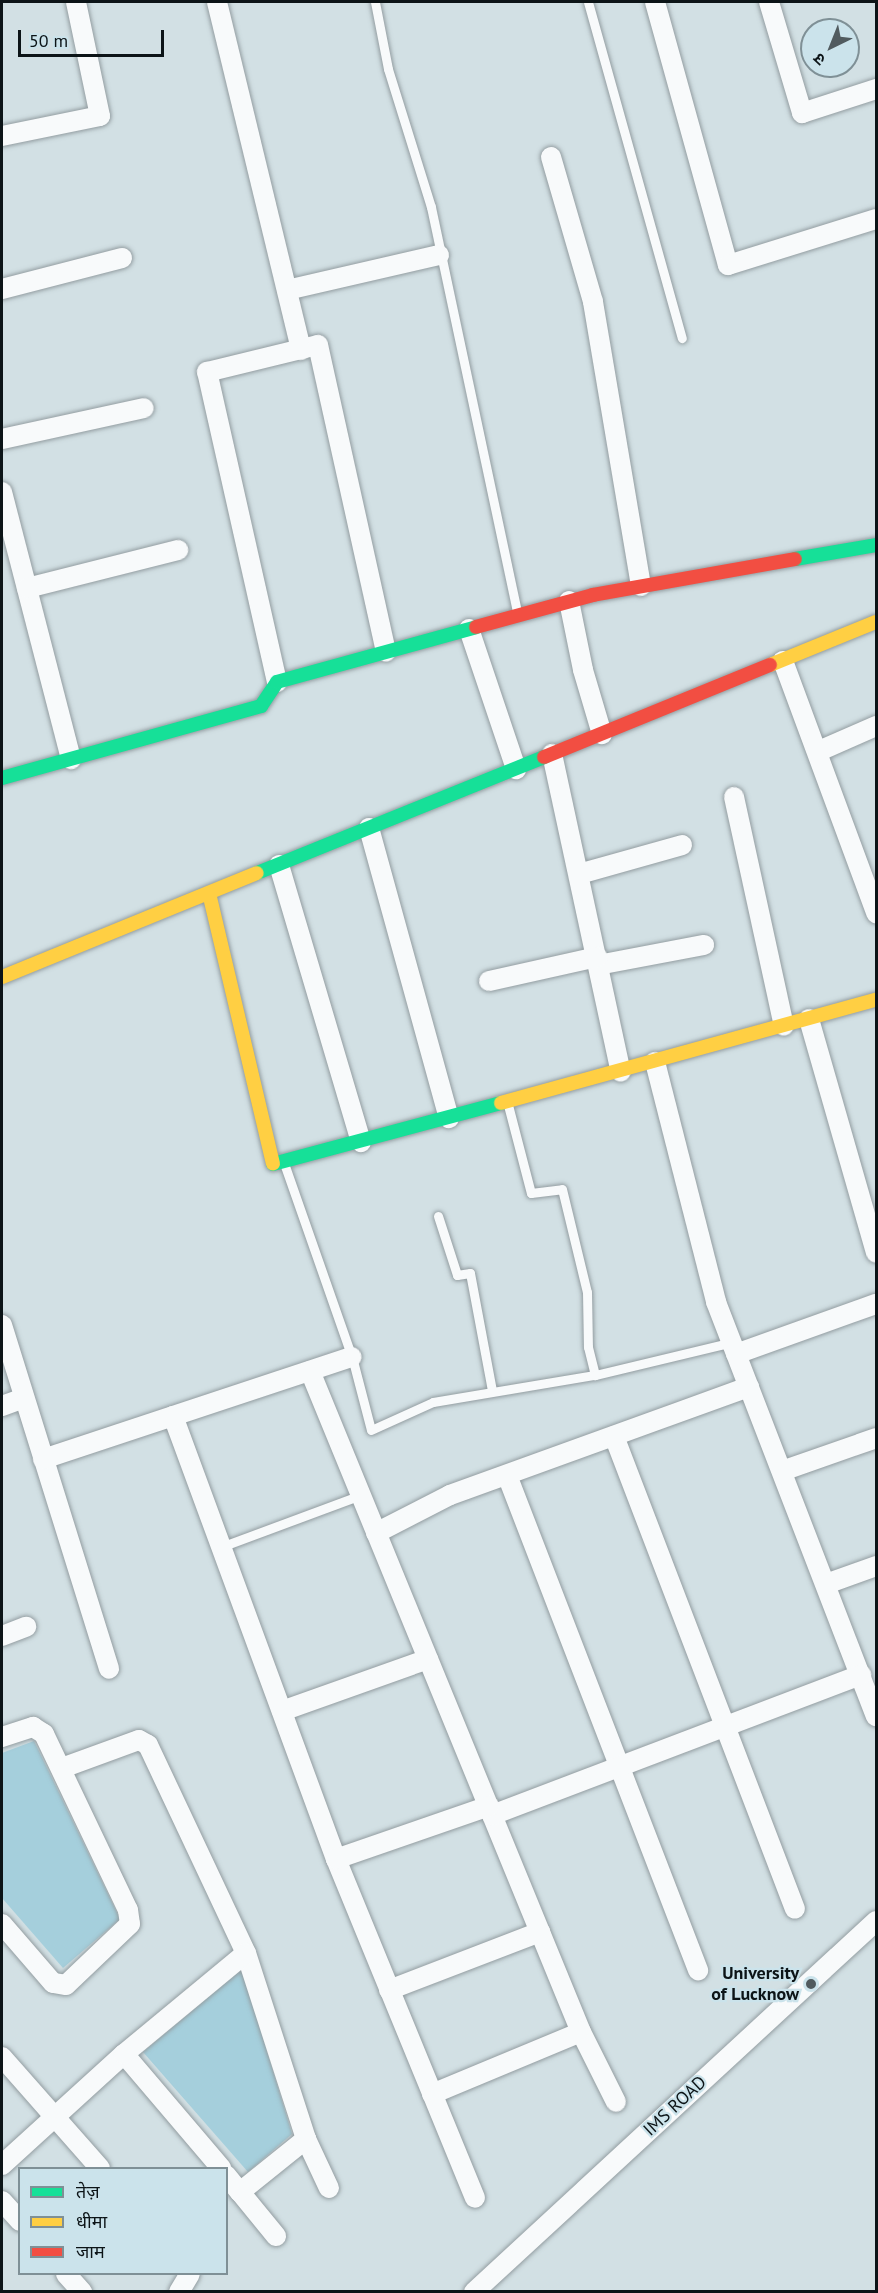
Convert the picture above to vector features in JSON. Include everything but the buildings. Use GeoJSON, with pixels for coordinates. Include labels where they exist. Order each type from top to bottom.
{"type":"FeatureCollection","features":[{"type":"Feature","properties":{"kind":"street"},"geometry":{"type":"LineString","coordinates":[[2,136],[100,116],[76,2]]}},
{"type":"Feature","properties":{"kind":"street"},"geometry":{"type":"LineString","coordinates":[[217,2],[301,350]]}},
{"type":"Feature","properties":{"kind":"street"},"geometry":{"type":"LineString","coordinates":[[655,2],[728,265],[876,219]]}},
{"type":"Feature","properties":{"kind":"street"},"geometry":{"type":"LineString","coordinates":[[769,2],[802,113],[876,89]]}},
{"type":"Feature","properties":{"kind":"street"},"geometry":{"type":"LineString","coordinates":[[551,157],[593,302],[641,586]]}},
{"type":"Feature","properties":{"kind":"street"},"geometry":{"type":"LineString","coordinates":[[287,290],[439,255]]}},
{"type":"Feature","properties":{"kind":"street"},"geometry":{"type":"LineString","coordinates":[[2,289],[122,258]]}},
{"type":"Feature","properties":{"kind":"street"},"geometry":{"type":"LineString","coordinates":[[277,682],[207,372],[318,345],[386,652]]}},
{"type":"Feature","properties":{"kind":"street"},"geometry":{"type":"LineString","coordinates":[[2,439],[144,408]]}},
{"type":"Feature","properties":{"kind":"street"},"geometry":{"type":"LineString","coordinates":[[2,492],[8,547],[27,588],[71,759]]}},
{"type":"Feature","properties":{"kind":"street"},"geometry":{"type":"LineString","coordinates":[[2,778],[261,706],[277,682],[569,601],[641,586],[876,545]]}},
{"type":"Feature","properties":{"kind":"street"},"geometry":{"type":"LineString","coordinates":[[27,588],[178,550]]}},
{"type":"Feature","properties":{"kind":"street"},"geometry":{"type":"LineString","coordinates":[[569,601],[602,734]]}},
{"type":"Feature","properties":{"kind":"street"},"geometry":{"type":"LineString","coordinates":[[2,977],[209,893],[282,877],[376,837],[516,769],[556,766],[602,734],[788,673],[876,622]]}},
{"type":"Feature","properties":{"kind":"street"},"geometry":{"type":"LineString","coordinates":[[469,629],[516,769]]}},
{"type":"Feature","properties":{"kind":"street"},"geometry":{"type":"LineString","coordinates":[[788,673],[819,751],[876,913]]}},
{"type":"Feature","properties":{"kind":"street"},"geometry":{"type":"LineString","coordinates":[[819,751],[876,726]]}},
{"type":"Feature","properties":{"kind":"street"},"geometry":{"type":"LineString","coordinates":[[556,766],[621,1072]]}},
{"type":"Feature","properties":{"kind":"street"},"geometry":{"type":"LineString","coordinates":[[734,796],[784,1026]]}},
{"type":"Feature","properties":{"kind":"street"},"geometry":{"type":"LineString","coordinates":[[354,852],[376,837]]}},
{"type":"Feature","properties":{"kind":"street"},"geometry":{"type":"LineString","coordinates":[[376,837],[449,1118]]}},
{"type":"Feature","properties":{"kind":"street"},"geometry":{"type":"LineString","coordinates":[[579,874],[682,845]]}},
{"type":"Feature","properties":{"kind":"street"},"geometry":{"type":"LineString","coordinates":[[282,877],[361,1142]]}},
{"type":"Feature","properties":{"kind":"street"},"geometry":{"type":"LineString","coordinates":[[209,893],[273,1166],[876,1000]]}},
{"type":"Feature","properties":{"kind":"street"},"geometry":{"type":"LineString","coordinates":[[489,981],[704,945]]}},
{"type":"Feature","properties":{"kind":"street"},"geometry":{"type":"LineString","coordinates":[[809,1019],[876,1253]]}},
{"type":"Feature","properties":{"kind":"street"},"geometry":{"type":"LineString","coordinates":[[655,1062],[716,1302],[876,1716]]}},
{"type":"Feature","properties":{"kind":"street"},"geometry":{"type":"LineString","coordinates":[[734,1348],[876,1304]]}},
{"type":"Feature","properties":{"kind":"street"},"geometry":{"type":"LineString","coordinates":[[2,1325],[109,1669]]}},
{"type":"Feature","properties":{"kind":"street"},"geometry":{"type":"LineString","coordinates":[[43,1459],[352,1357]]}},
{"type":"Feature","properties":{"kind":"street"},"geometry":{"type":"LineString","coordinates":[[310,1371],[540,1932],[582,2032],[616,2102]]}},
{"type":"Feature","properties":{"kind":"street"},"geometry":{"type":"LineString","coordinates":[[376,1533],[450,1495],[749,1387]]}},
{"type":"Feature","properties":{"kind":"street"},"geometry":{"type":"LineString","coordinates":[[2,1406],[24,1398]]}},
{"type":"Feature","properties":{"kind":"street"},"geometry":{"type":"LineString","coordinates":[[173,1416],[336,1859],[475,2198]]}},
{"type":"Feature","properties":{"kind":"street"},"geometry":{"type":"LineString","coordinates":[[614,1436],[723,1727],[795,1909]]}},
{"type":"Feature","properties":{"kind":"street"},"geometry":{"type":"LineString","coordinates":[[782,1471],[876,1438]]}},
{"type":"Feature","properties":{"kind":"street"},"geometry":{"type":"LineString","coordinates":[[507,1474],[698,1970]]}},
{"type":"Feature","properties":{"kind":"street"},"geometry":{"type":"LineString","coordinates":[[826,1584],[876,1566]]}},
{"type":"Feature","properties":{"kind":"street"},"geometry":{"type":"LineString","coordinates":[[2,1636],[26,1627]]}},
{"type":"Feature","properties":{"kind":"street"},"geometry":{"type":"LineString","coordinates":[[282,1711],[428,1659]]}},
{"type":"Feature","properties":{"kind":"street"},"geometry":{"type":"LineString","coordinates":[[336,1859],[620,1766],[861,1675]]}},
{"type":"Feature","properties":{"kind":"street"},"geometry":{"type":"LineString","coordinates":[[2,1737],[33,1727],[44,1734],[128,1910],[130,1924],[66,1985],[53,1983],[2,1924]]}},
{"type":"Feature","properties":{"kind":"street"},"geometry":{"type":"LineString","coordinates":[[62,1768],[139,1740],[148,1745],[246,1953],[306,2139],[329,2188]]}},
{"type":"Feature","properties":{"kind":"street","name":"IMS ROAD"},"geometry":{"type":"LineString","coordinates":[[474,2292],[876,1921]]}},
{"type":"Feature","properties":{"kind":"street"},"geometry":{"type":"LineString","coordinates":[[389,1990],[540,1932]]}},
{"type":"Feature","properties":{"kind":"street"},"geometry":{"type":"LineString","coordinates":[[2,2165],[124,2054],[246,1953]]}},
{"type":"Feature","properties":{"kind":"street"},"geometry":{"type":"LineString","coordinates":[[432,2094],[582,2032]]}},
{"type":"Feature","properties":{"kind":"street"},"geometry":{"type":"LineString","coordinates":[[124,2054],[219,2167]]}},
{"type":"Feature","properties":{"kind":"street"},"geometry":{"type":"LineString","coordinates":[[2,2057],[98,2167]]}},
{"type":"Feature","properties":{"kind":"street"},"geometry":{"type":"LineString","coordinates":[[240,2192],[306,2139]]}},
{"type":"Feature","properties":{"kind":"street"},"geometry":{"type":"LineString","coordinates":[[228,2177],[276,2236]]}},
{"type":"Feature","properties":{"kind":"street"},"geometry":{"type":"LineString","coordinates":[[2,2201],[18,2219]]}},
{"type":"Feature","properties":{"kind":"street"},"geometry":{"type":"LineString","coordinates":[[67,2275],[82,2292]]}},
{"type":"Feature","properties":{"kind":"street"},"geometry":{"type":"LineString","coordinates":[[179,2292],[189,2275]]}},
{"type":"Feature","properties":{"kind":"lane"},"geometry":{"type":"LineString","coordinates":[[375,2],[388,69],[431,207],[439,255],[518,615]]}},
{"type":"Feature","properties":{"kind":"lane"},"geometry":{"type":"LineString","coordinates":[[588,2],[682,338]]}},
{"type":"Feature","properties":{"kind":"lane"},"geometry":{"type":"LineString","coordinates":[[507,1102],[531,1193],[562,1188],[587,1292],[588,1347],[595,1375]]}},
{"type":"Feature","properties":{"kind":"lane"},"geometry":{"type":"LineString","coordinates":[[284,1163],[352,1357],[371,1430],[433,1402],[492,1390],[595,1375],[734,1348]]}},
{"type":"Feature","properties":{"kind":"lane"},"geometry":{"type":"LineString","coordinates":[[438,1216],[457,1275],[470,1273],[492,1390]]}},
{"type":"Feature","properties":{"kind":"lane"},"geometry":{"type":"LineString","coordinates":[[221,1547],[361,1495]]}},
{"type":"Feature","properties":{"kind":"shaded area"},"geometry":{"type":"Polygon","coordinates":[[[34,1741],[120,1919],[63,1968],[2,1898],[2,1753],[34,1741]]]}},
{"type":"Feature","properties":{"kind":"shaded area"},"geometry":{"type":"Polygon","coordinates":[[[242,1969],[292,2134],[248,2172],[143,2052],[242,1969]]]}},
{"type":"Feature","properties":{"kind":"traffic: fast"},"geometry":{"type":"LineString","coordinates":[[795,559],[876,545]]}},
{"type":"Feature","properties":{"kind":"traffic: fast"},"geometry":{"type":"LineString","coordinates":[[2,778],[261,706],[277,682],[476,627]]}},
{"type":"Feature","properties":{"kind":"traffic: fast"},"geometry":{"type":"LineString","coordinates":[[257,873],[544,757]]}},
{"type":"Feature","properties":{"kind":"traffic: fast"},"geometry":{"type":"LineString","coordinates":[[273,1164],[501,1103]]}},
{"type":"Feature","properties":{"kind":"traffic: slow"},"geometry":{"type":"LineString","coordinates":[[770,665],[876,622]]}},
{"type":"Feature","properties":{"kind":"traffic: slow"},"geometry":{"type":"LineString","coordinates":[[2,977],[257,873]]}},
{"type":"Feature","properties":{"kind":"traffic: slow"},"geometry":{"type":"LineString","coordinates":[[209,893],[273,1164]]}},
{"type":"Feature","properties":{"kind":"traffic: slow"},"geometry":{"type":"LineString","coordinates":[[501,1103],[876,1000]]}},
{"type":"Feature","properties":{"kind":"traffic: jam"},"geometry":{"type":"LineString","coordinates":[[476,627],[593,595],[795,559]]}},
{"type":"Feature","properties":{"kind":"traffic: jam"},"geometry":{"type":"LineString","coordinates":[[544,757],[770,665]]}},
{"type":"Feature","properties":{"kind":"place","name":"University of Lucknow"},"geometry":{"type":"Point","coordinates":[811,1984]}}]}
